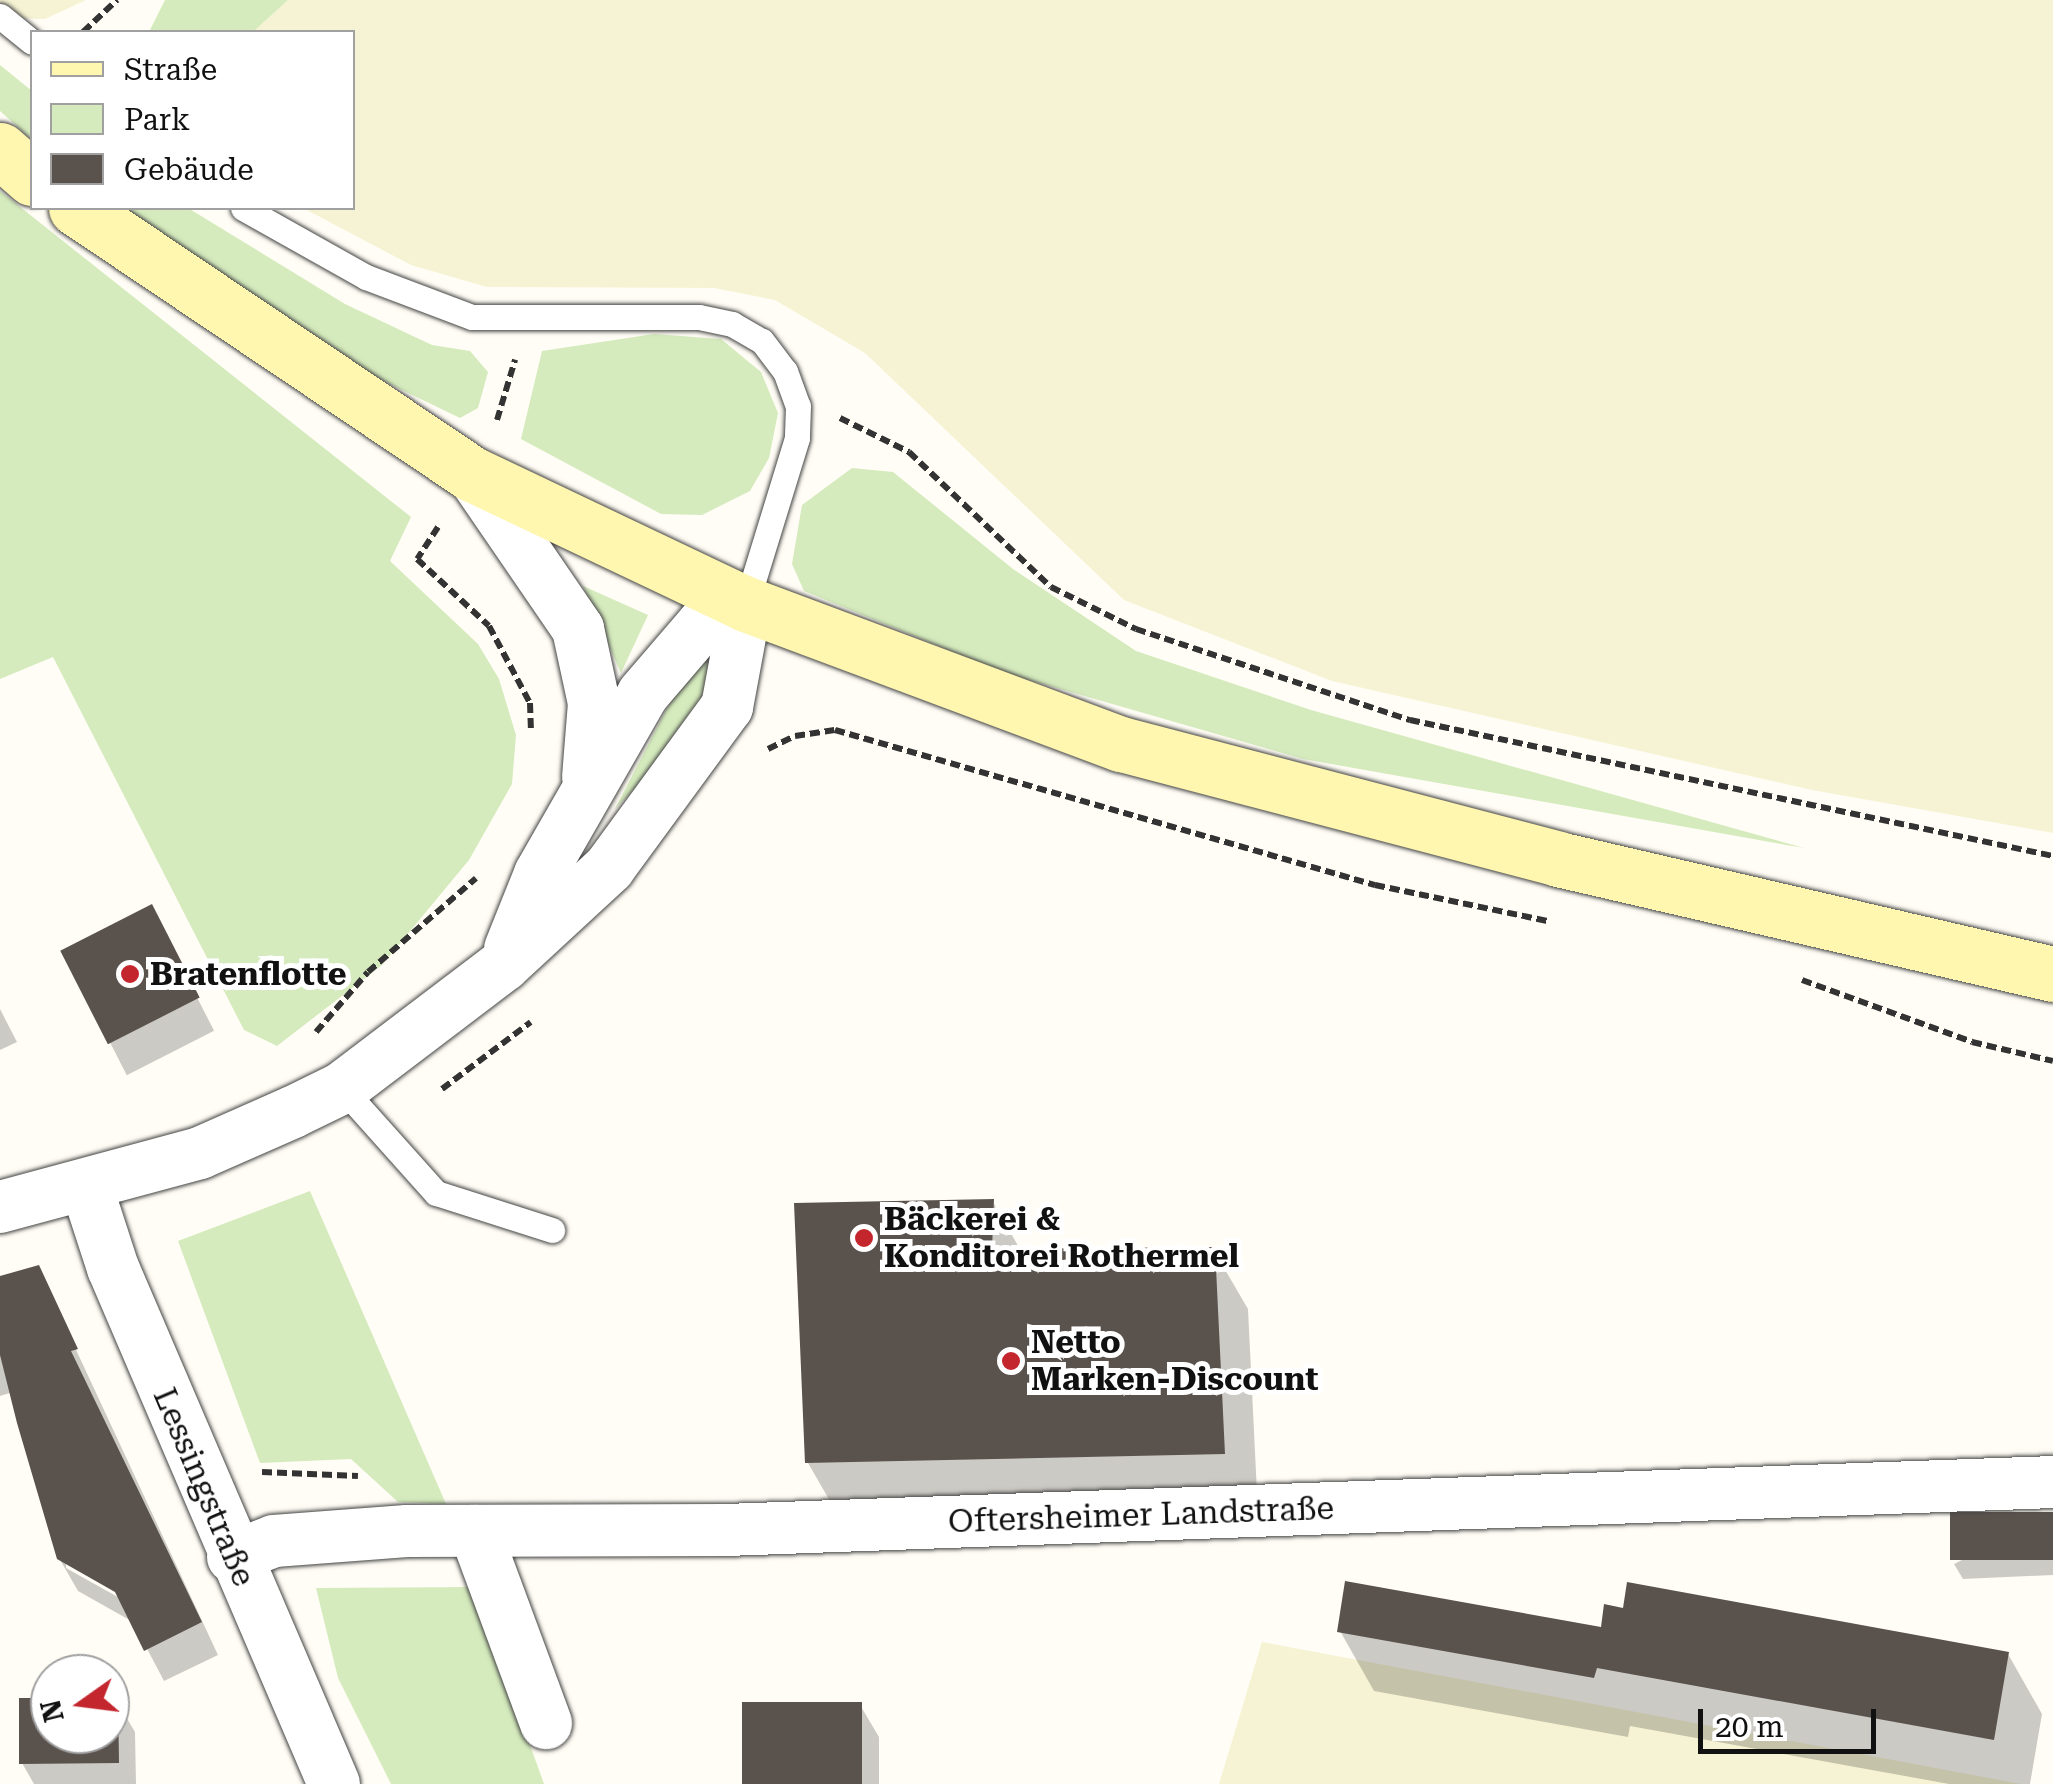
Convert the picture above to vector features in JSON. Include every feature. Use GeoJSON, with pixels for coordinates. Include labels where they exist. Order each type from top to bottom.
{"type":"FeatureCollection","features":[{"type":"Feature","properties":{"kind":"main road"},"geometry":{"type":"LineString","coordinates":[[0,150],[30,176]]}},
{"type":"Feature","properties":{"kind":"main road"},"geometry":{"type":"LineString","coordinates":[[79,210],[472,474],[746,604],[1121,744],[1520,850],[2053,974]]}},
{"type":"Feature","properties":{"kind":"street"},"geometry":{"type":"LineString","coordinates":[[472,474],[578,629],[594,702],[587,796]]}},
{"type":"Feature","properties":{"kind":"street"},"geometry":{"type":"LineString","coordinates":[[504,964],[540,874],[672,652],[703,624],[746,604]]}},
{"type":"Feature","properties":{"kind":"street"},"geometry":{"type":"LineString","coordinates":[[0,1208],[200,1152],[342,1088],[504,964],[609,868],[726,707],[746,604]]}},
{"type":"Feature","properties":{"kind":"street","name":"Lessingstraße"},"geometry":{"type":"LineString","coordinates":[[86,1185],[113,1268],[233,1558],[334,1784]]}},
{"type":"Feature","properties":{"kind":"street","name":"Oftersheimer Landstraße"},"geometry":{"type":"LineString","coordinates":[[233,1558],[274,1541],[406,1531],[726,1530],[2053,1482]]}},
{"type":"Feature","properties":{"kind":"street"},"geometry":{"type":"LineString","coordinates":[[475,1531],[546,1723]]}},
{"type":"Feature","properties":{"kind":"lane"},"geometry":{"type":"LineString","coordinates":[[0,16],[30,40]]}},
{"type":"Feature","properties":{"kind":"lane"},"geometry":{"type":"LineString","coordinates":[[247,210],[366,278],[432,306],[524,320],[650,316],[732,324],[762,341],[798,406],[797,438],[746,604]]}},
{"type":"Feature","properties":{"kind":"lane"},"geometry":{"type":"LineString","coordinates":[[342,1088],[436,1193],[552,1230]]}},
{"type":"Feature","properties":{"kind":"path"},"geometry":{"type":"LineString","coordinates":[[85,30],[116,0]]}},
{"type":"Feature","properties":{"kind":"path"},"geometry":{"type":"LineString","coordinates":[[524,320],[505,402],[472,474],[417,559],[490,626],[530,702],[531,751]]}},
{"type":"Feature","properties":{"kind":"path"},"geometry":{"type":"LineString","coordinates":[[798,406],[866,426],[908,452],[1051,587],[1136,629],[1410,720],[2053,856]]}},
{"type":"Feature","properties":{"kind":"path"},"geometry":{"type":"LineString","coordinates":[[758,753],[795,736],[835,730],[1375,885],[1551,922]]}},
{"type":"Feature","properties":{"kind":"path"},"geometry":{"type":"LineString","coordinates":[[304,1047],[368,972],[482,873]]}},
{"type":"Feature","properties":{"kind":"path"},"geometry":{"type":"LineString","coordinates":[[1785,974],[1972,1042],[2053,1061]]}},
{"type":"Feature","properties":{"kind":"path"},"geometry":{"type":"LineString","coordinates":[[380,1131],[511,1042],[535,1017]]}},
{"type":"Feature","properties":{"kind":"path"},"geometry":{"type":"LineString","coordinates":[[251,1472],[355,1472],[406,1531]]}},
{"type":"Feature","properties":{"kind":"shaded area"},"geometry":{"type":"Polygon","coordinates":[[[0,0],[86,0],[45,19],[5,18],[0,0]]]}},
{"type":"Feature","properties":{"kind":"shaded area"},"geometry":{"type":"Polygon","coordinates":[[[288,0],[2053,0],[2053,833],[1812,790],[1332,681],[1124,600],[865,353],[775,300],[714,288],[487,287],[411,265],[307,210],[355,210],[355,30],[255,30],[288,0]]]}},
{"type":"Feature","properties":{"kind":"shaded area"},"geometry":{"type":"Polygon","coordinates":[[[1262,1642],[2021,1784],[1219,1784],[1262,1642]]]}},
{"type":"Feature","properties":{"kind":"green space"},"geometry":{"type":"Polygon","coordinates":[[[165,0],[288,0],[255,30],[150,30],[165,0]]]}},
{"type":"Feature","properties":{"kind":"green space"},"geometry":{"type":"Polygon","coordinates":[[[0,65],[30,89],[30,138],[0,111],[0,65]]]}},
{"type":"Feature","properties":{"kind":"green space"},"geometry":{"type":"Polygon","coordinates":[[[0,191],[411,517],[390,561],[478,644],[499,679],[516,735],[512,784],[469,860],[382,965],[277,1046],[244,1030],[53,657],[0,679],[0,191]]]}},
{"type":"Feature","properties":{"kind":"green space"},"geometry":{"type":"Polygon","coordinates":[[[127,210],[191,210],[345,304],[432,345],[470,351],[488,372],[478,408],[460,418],[340,360],[127,210]]]}},
{"type":"Feature","properties":{"kind":"green space"},"geometry":{"type":"Polygon","coordinates":[[[654,334],[721,339],[761,372],[778,413],[769,458],[750,491],[702,515],[661,514],[521,439],[542,351],[654,334]]]}},
{"type":"Feature","properties":{"kind":"green space"},"geometry":{"type":"Polygon","coordinates":[[[852,468],[893,472],[1013,569],[1136,651],[1311,710],[1804,848],[1303,759],[1005,673],[804,591],[792,564],[802,505],[852,468]]]}},
{"type":"Feature","properties":{"kind":"green space"},"geometry":{"type":"Polygon","coordinates":[[[583,586],[648,615],[621,673],[583,586]]]}},
{"type":"Feature","properties":{"kind":"green space"},"geometry":{"type":"Polygon","coordinates":[[[717,656],[716,680],[650,773],[615,809],[677,689],[696,666],[717,656]]]}},
{"type":"Feature","properties":{"kind":"green space"},"geometry":{"type":"Polygon","coordinates":[[[310,1191],[446,1504],[398,1502],[351,1459],[260,1463],[178,1241],[310,1191]]]}},
{"type":"Feature","properties":{"kind":"green space"},"geometry":{"type":"Polygon","coordinates":[[[473,1587],[544,1784],[391,1784],[338,1678],[316,1588],[473,1587]]]}},
{"type":"Feature","properties":{"kind":"building","name":"Bratenflotte"},"geometry":{"type":"Polygon","coordinates":[[[152,904],[200,998],[108,1044],[60,951],[152,904]]]}},
{"type":"Feature","properties":{"kind":"building","name":"Netto Marken-Discount"},"geometry":{"type":"Polygon","coordinates":[[[994,1199],[992,1249],[1215,1247],[1225,1454],[805,1463],[794,1203],[994,1199]]]}},
{"type":"Feature","properties":{"kind":"building"},"geometry":{"type":"Polygon","coordinates":[[[39,1265],[78,1349],[71,1351],[202,1622],[144,1651],[115,1592],[57,1559],[17,1423],[0,1355],[0,1276],[39,1265]]]}},
{"type":"Feature","properties":{"kind":"building"},"geometry":{"type":"Polygon","coordinates":[[[1950,1512],[2053,1512],[2053,1560],[1950,1560],[1950,1512]]]}},
{"type":"Feature","properties":{"kind":"building"},"geometry":{"type":"Polygon","coordinates":[[[1345,1581],[1601,1627],[1604,1604],[1623,1608],[1627,1582],[2009,1652],[1994,1740],[1597,1668],[1594,1678],[1337,1632],[1345,1581]]]}},
{"type":"Feature","properties":{"kind":"building"},"geometry":{"type":"Polygon","coordinates":[[[19,1698],[30,1698],[30,1754],[119,1754],[119,1763],[19,1764],[19,1698]]]}},
{"type":"Feature","properties":{"kind":"building"},"geometry":{"type":"Polygon","coordinates":[[[742,1702],[862,1702],[862,1784],[742,1784],[742,1702]]]}},
{"type":"Feature","properties":{"kind":"place","name":"Bratenflotte"},"geometry":{"type":"Point","coordinates":[130,974]}},
{"type":"Feature","properties":{"kind":"place","name":"Bäckerei & Konditorei Rothermel"},"geometry":{"type":"Point","coordinates":[864,1238]}},
{"type":"Feature","properties":{"kind":"place","name":"Netto Marken-Discount"},"geometry":{"type":"Point","coordinates":[1011,1361]}}]}
